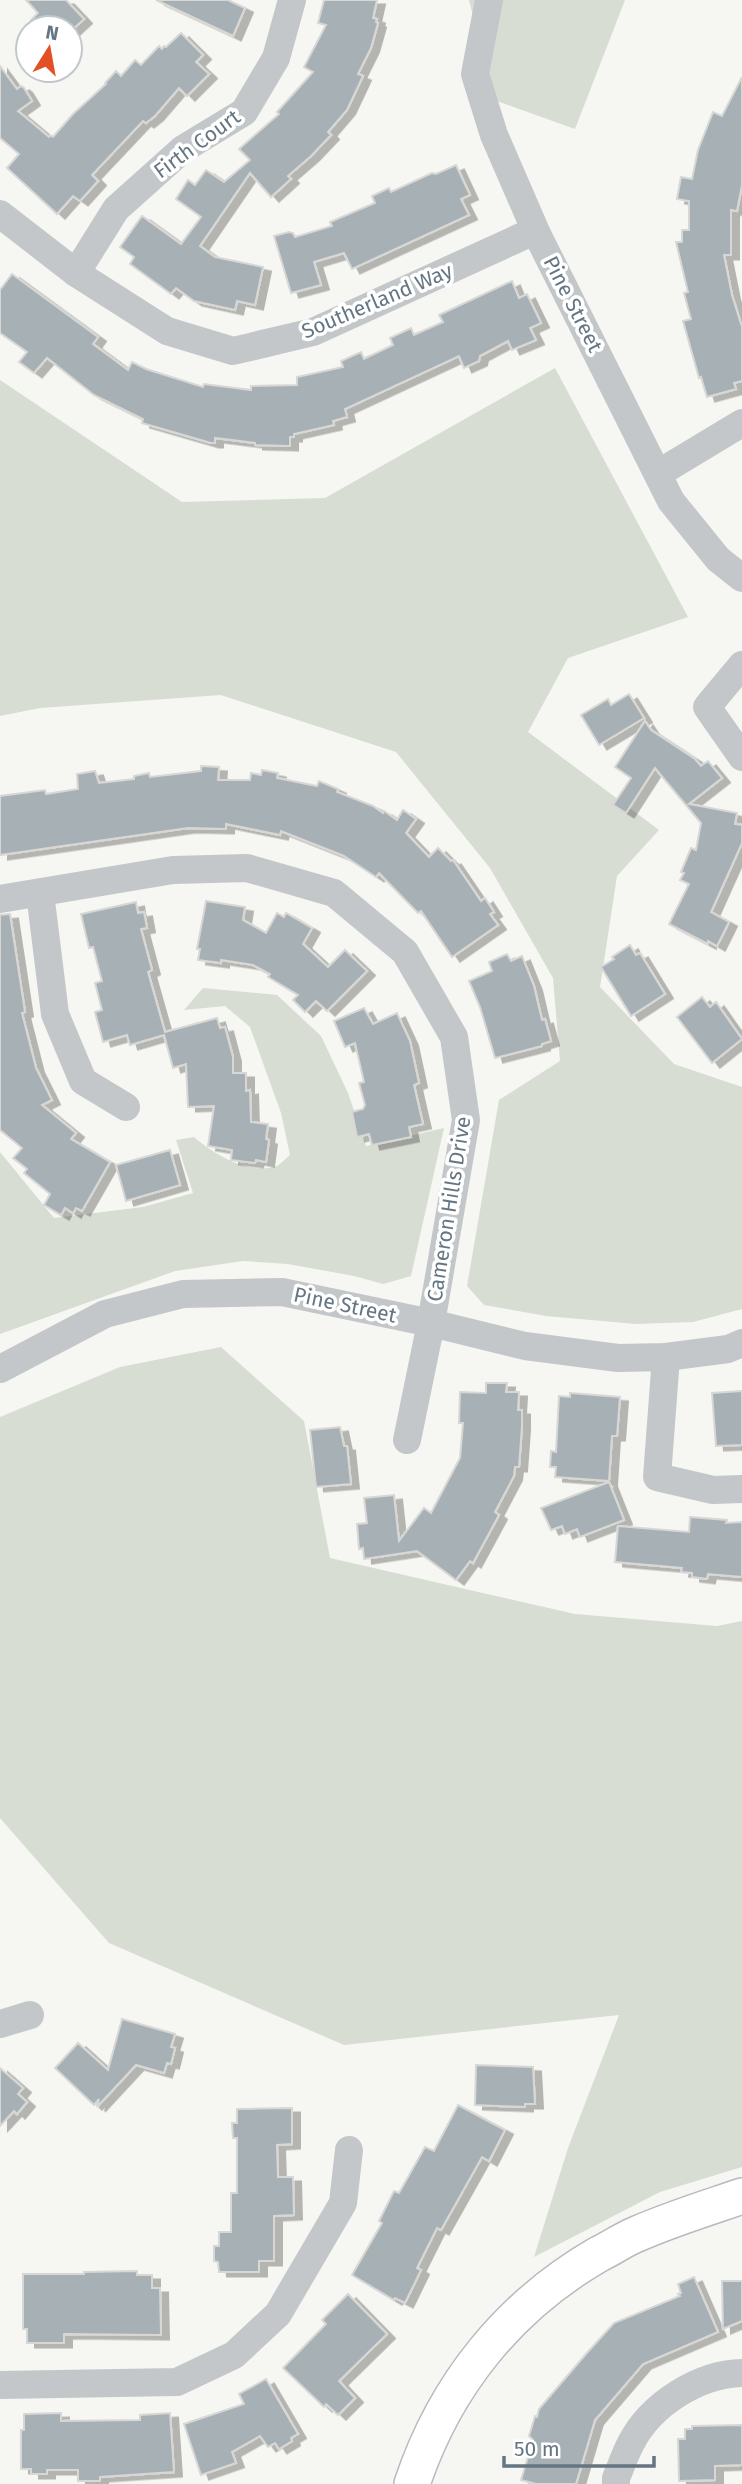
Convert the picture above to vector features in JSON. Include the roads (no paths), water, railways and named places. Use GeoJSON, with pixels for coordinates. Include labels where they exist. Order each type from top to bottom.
{"type":"FeatureCollection","features":[{"type":"Feature","properties":{"kind":"main road"},"geometry":{"type":"LineString","coordinates":[[412,2484],[421,2456],[442,2411],[472,2365],[505,2327],[545,2291],[586,2262],[634,2234],[742,2196]]}},
{"type":"Feature","properties":{"kind":"street","name":"Firth Court"},"geometry":{"type":"LineString","coordinates":[[76,273],[116,209],[183,149],[244,112],[276,58],[292,0]]}},
{"type":"Feature","properties":{"kind":"street","name":"Pine Street"},"geometry":{"type":"LineString","coordinates":[[489,0],[475,74],[494,135],[537,234],[671,501],[718,559],[742,578]]}},
{"type":"Feature","properties":{"kind":"street","name":"Southerland Way"},"geometry":{"type":"LineString","coordinates":[[0,214],[76,273],[167,331],[233,351],[313,332],[531,232],[537,234]]}},
{"type":"Feature","properties":{"kind":"street"},"geometry":{"type":"LineString","coordinates":[[659,473],[742,422]]}},
{"type":"Feature","properties":{"kind":"street"},"geometry":{"type":"LineString","coordinates":[[742,665],[707,707],[742,757]]}},
{"type":"Feature","properties":{"kind":"street","name":"Cameron Hills Drive"},"geometry":{"type":"LineString","coordinates":[[0,899],[173,870],[247,868],[334,893],[405,952],[454,1037],[467,1119],[407,1440]]}},
{"type":"Feature","properties":{"kind":"street"},"geometry":{"type":"LineString","coordinates":[[40,893],[55,1014],[83,1081],[126,1107]]}},
{"type":"Feature","properties":{"kind":"street","name":"Pine Street"},"geometry":{"type":"LineString","coordinates":[[0,1369],[105,1314],[183,1294],[282,1292],[431,1323],[524,1346],[618,1358],[666,1357],[728,1349],[742,1343]]}},
{"type":"Feature","properties":{"kind":"street"},"geometry":{"type":"LineString","coordinates":[[666,1357],[657,1477],[713,1490],[742,1489]]}},
{"type":"Feature","properties":{"kind":"street"},"geometry":{"type":"LineString","coordinates":[[0,2024],[30,2015]]}},
{"type":"Feature","properties":{"kind":"street"},"geometry":{"type":"LineString","coordinates":[[0,2385],[177,2382],[234,2355],[278,2314],[343,2203],[349,2150]]}},
{"type":"Feature","properties":{"kind":"street"},"geometry":{"type":"LineString","coordinates":[[616,2484],[632,2441],[655,2411],[688,2388],[727,2373],[742,2373]]}}]}
